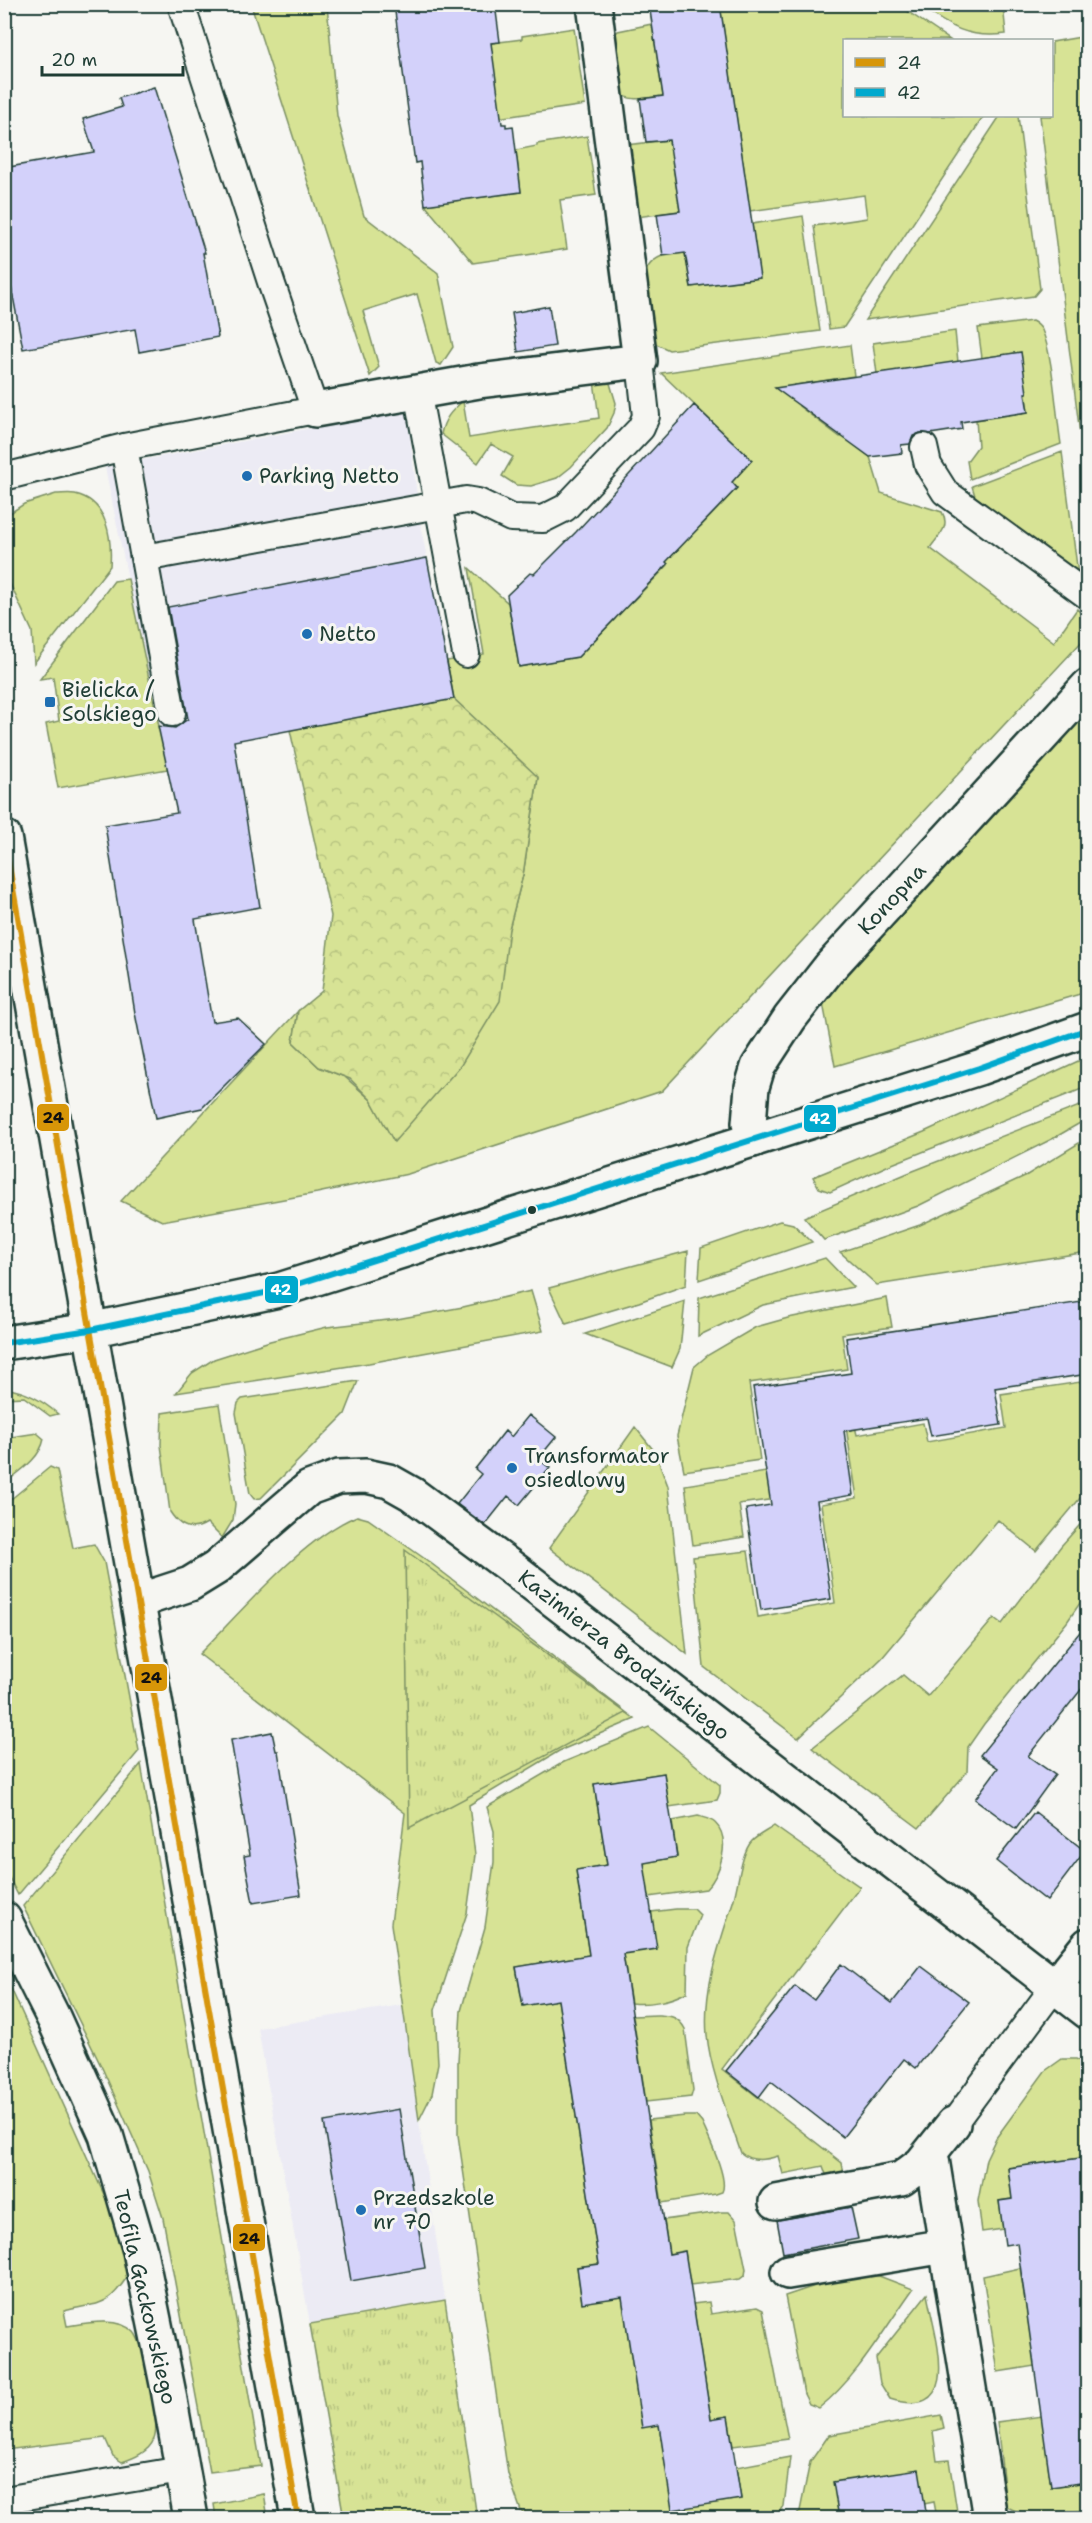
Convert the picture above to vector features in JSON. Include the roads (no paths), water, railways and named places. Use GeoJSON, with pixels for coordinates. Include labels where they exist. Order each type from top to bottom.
{"type":"FeatureCollection","features":[{"type":"Feature","properties":{"kind":"street"},"geometry":{"type":"LineString","coordinates":[[315,410],[479,381],[640,362],[594,4]]}},
{"type":"Feature","properties":{"kind":"street","name":"Konopna"},"geometry":{"type":"LineString","coordinates":[[753,1140],[749,1124],[752,1087],[758,1067],[789,1017],[830,967],[1088,686]]}},
{"type":"Feature","properties":{"kind":"street"},"geometry":{"type":"LineString","coordinates":[[4,837],[298,2518]]}},
{"type":"Feature","properties":{"kind":"street"},"geometry":{"type":"LineString","coordinates":[[4,1343],[90,1330],[279,1290],[979,1068],[1088,1029]]}},
{"type":"Feature","properties":{"kind":"street","name":"Kazimierza Brodzińskiego"},"geometry":{"type":"LineString","coordinates":[[138,1601],[190,1584],[216,1568],[316,1484],[339,1477],[366,1476],[389,1481],[412,1494],[516,1571],[1088,2012]]}},
{"type":"Feature","properties":{"kind":"street","name":"Teofila Gackowskiego"},"geometry":{"type":"LineString","coordinates":[[4,1918],[54,2019],[106,2135],[140,2251],[168,2389],[190,2518]]}},
{"type":"Feature","properties":{"kind":"street"},"geometry":{"type":"LineString","coordinates":[[1055,1986],[1088,1945]]}},
{"type":"Feature","properties":{"kind":"street"},"geometry":{"type":"LineString","coordinates":[[776,2202],[901,2179],[921,2164],[952,2124]]}},
{"type":"Feature","properties":{"kind":"street"},"geometry":{"type":"LineString","coordinates":[[931,2153],[990,2518]]}},
{"type":"Feature","properties":{"kind":"street"},"geometry":{"type":"LineString","coordinates":[[788,2272],[946,2246]]}},
{"type":"Feature","properties":{"kind":"lane"},"geometry":{"type":"LineString","coordinates":[[4,477],[124,447],[315,410],[181,4]]}},
{"type":"Feature","properties":{"kind":"lane"},"geometry":{"type":"LineString","coordinates":[[144,558],[466,500],[478,502],[511,518],[543,519],[565,508],[641,428],[646,416],[640,362]]}},
{"type":"Feature","properties":{"kind":"lane"},"geometry":{"type":"LineString","coordinates":[[417,391],[466,654]]}},
{"type":"Feature","properties":{"kind":"lane"},"geometry":{"type":"LineString","coordinates":[[124,447],[172,713]]}},
{"type":"Feature","properties":{"kind":"lane"},"geometry":{"type":"LineString","coordinates":[[924,447],[928,465],[945,492],[1088,596]]}},
{"type":"Feature","properties":{"kind":"lane"},"geometry":{"type":"LineString","coordinates":[[952,2124],[1055,1986]]}},
{"type":"Feature","properties":{"kind":"lane"},"geometry":{"type":"LineString","coordinates":[[4,2500],[181,2470]]}},
{"type":"Feature","properties":{"kind":"place","name":"Parking Netto"},"geometry":{"type":"Point","coordinates":[247,476]}},
{"type":"Feature","properties":{"kind":"place","name":"Netto"},"geometry":{"type":"Point","coordinates":[307,634]}},
{"type":"Feature","properties":{"kind":"place","name":"Bielicka / Solskiego"},"geometry":{"type":"Point","coordinates":[50,702]}},
{"type":"Feature","properties":{"kind":"place","name":"Transformator osiedlowy"},"geometry":{"type":"Point","coordinates":[512,1468]}},
{"type":"Feature","properties":{"kind":"place","name":"Przedszkole nr 70"},"geometry":{"type":"Point","coordinates":[361,2210]}}]}
